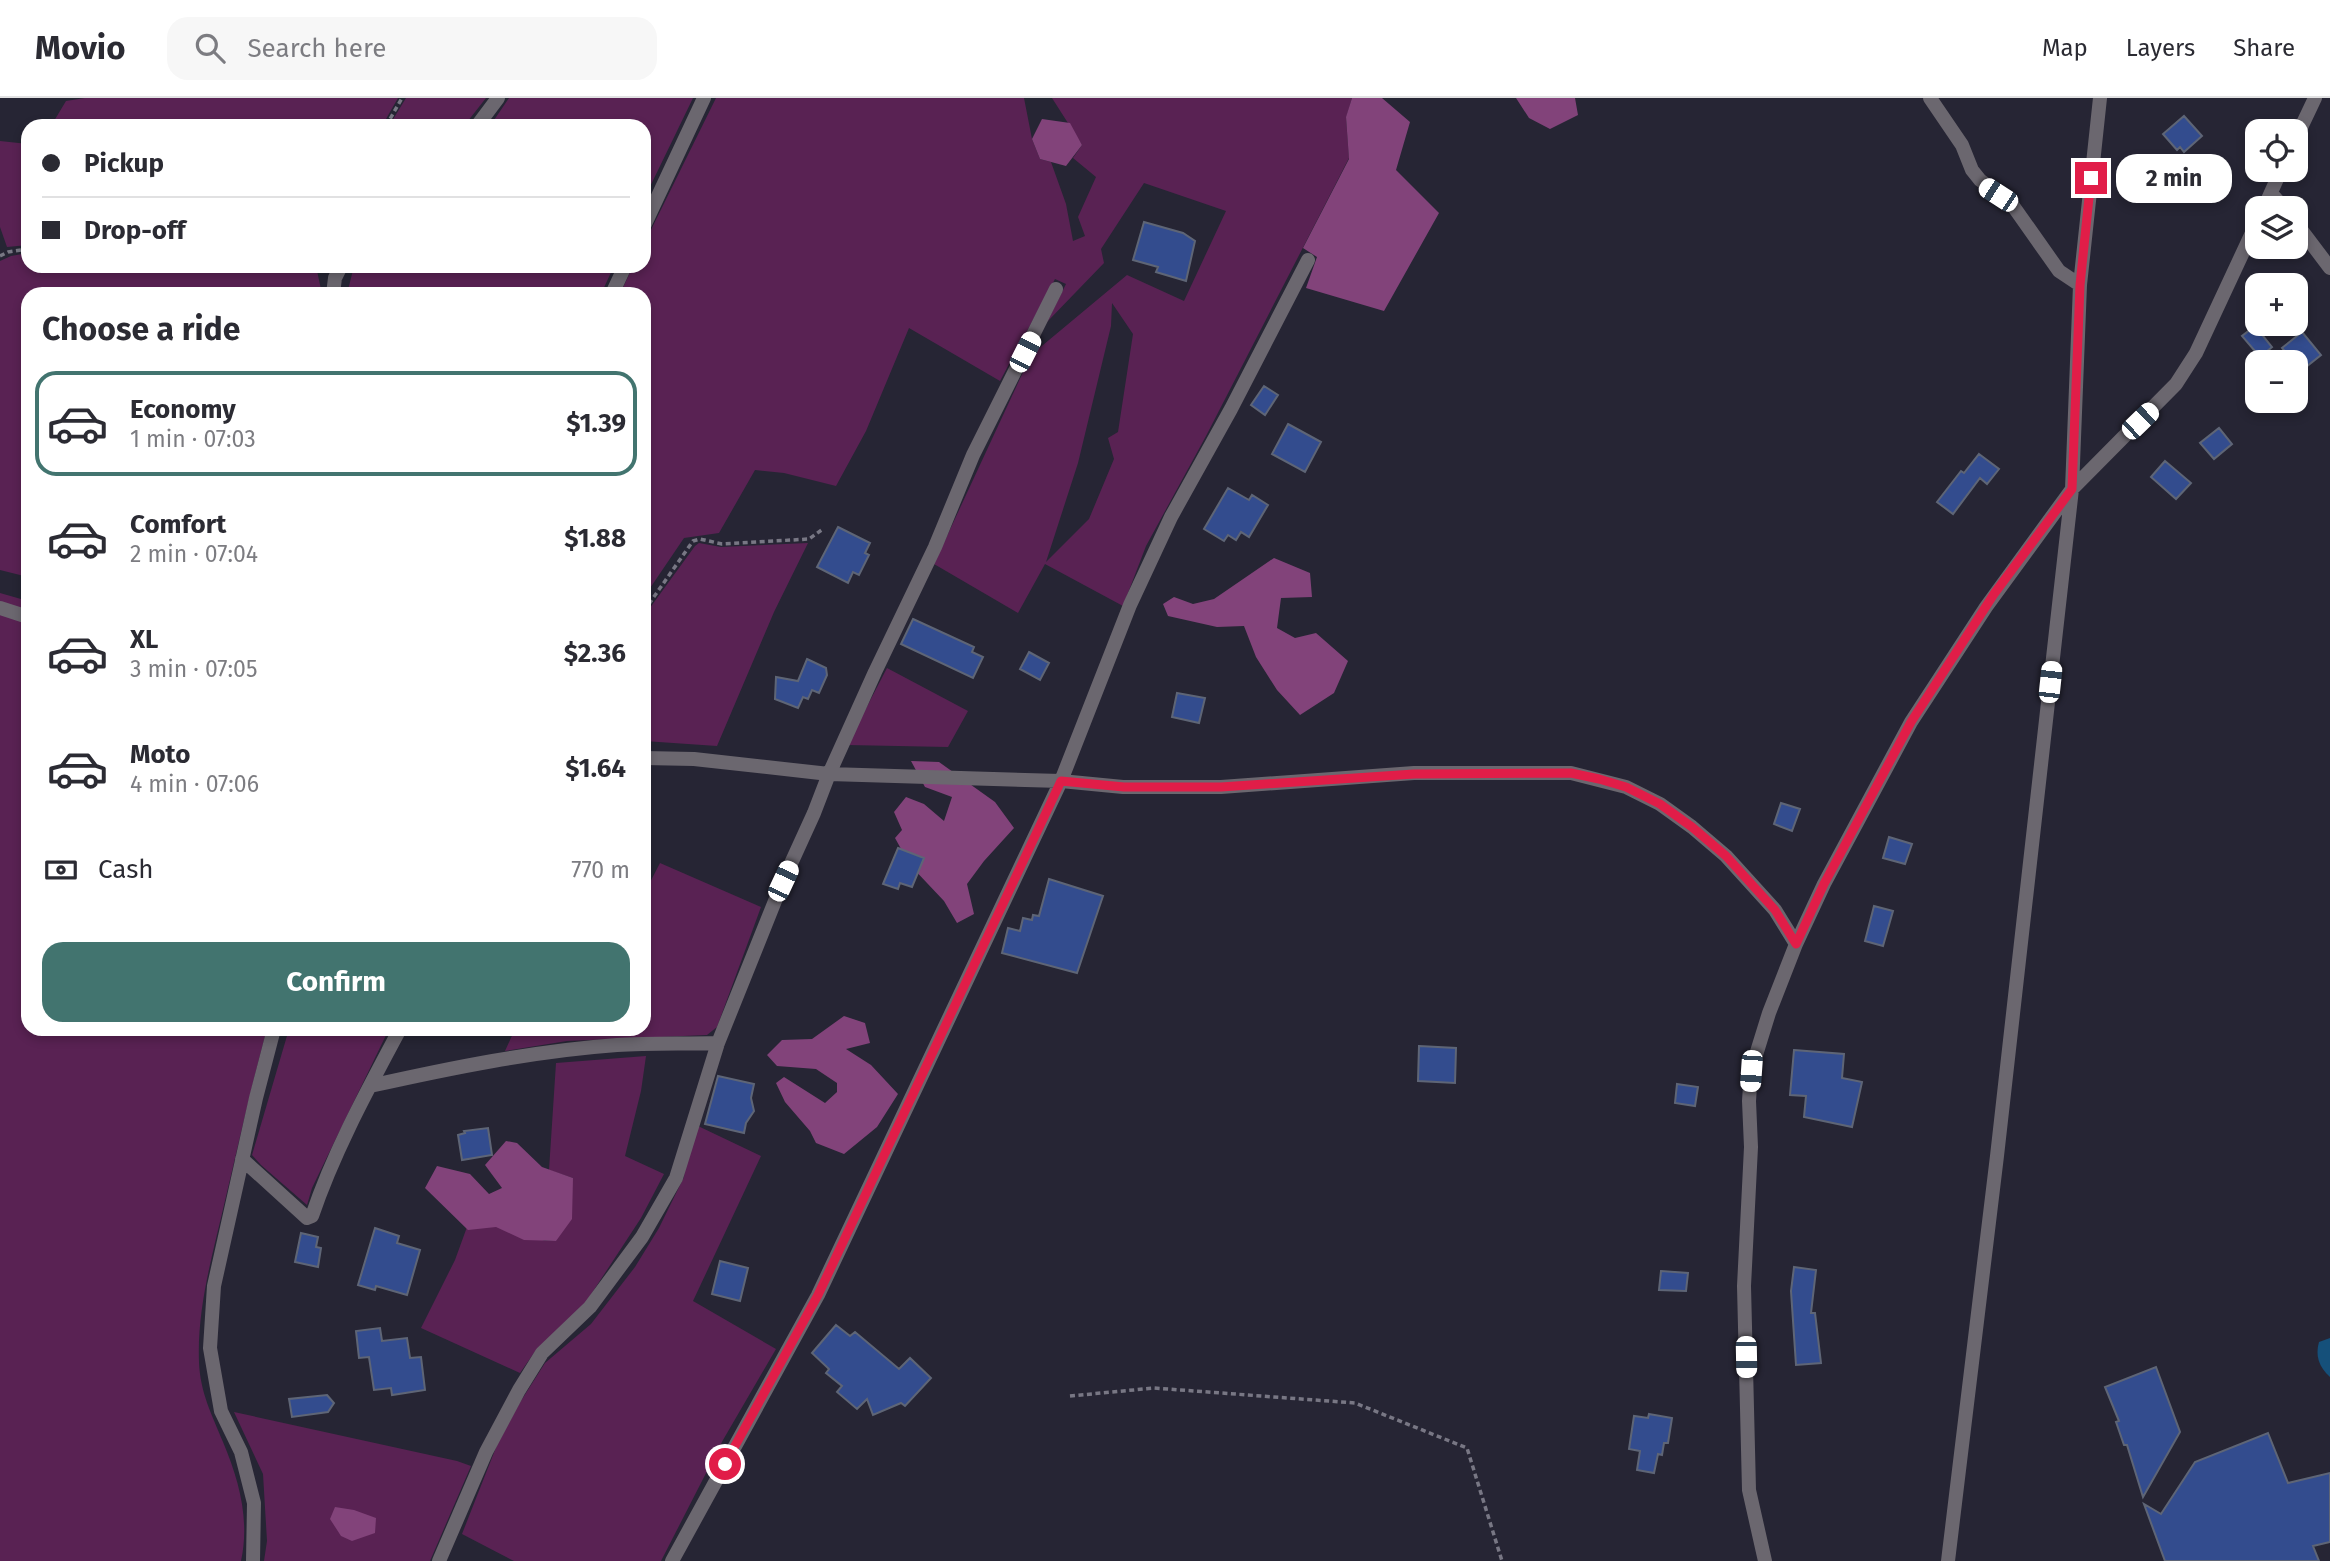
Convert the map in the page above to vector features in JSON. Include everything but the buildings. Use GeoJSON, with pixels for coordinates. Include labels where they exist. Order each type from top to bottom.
{"type":"FeatureCollection","features":[{"type":"Feature","properties":{"kind":"street"},"geometry":{"type":"LineString","coordinates":[[482,119],[498,98]]}},
{"type":"Feature","properties":{"kind":"street"},"geometry":{"type":"LineString","coordinates":[[651,211],[704,98]]}},
{"type":"Feature","properties":{"kind":"street"},"geometry":{"type":"LineString","coordinates":[[1930,98],[1962,145],[1972,170],[1980,180],[2014,207],[2059,271],[2080,285]]}},
{"type":"Feature","properties":{"kind":"street"},"geometry":{"type":"LineString","coordinates":[[1948,1561],[1997,1156],[2072,489],[2080,285],[2100,98]]}},
{"type":"Feature","properties":{"kind":"street"},"geometry":{"type":"LineString","coordinates":[[2305,119],[2315,98]]}},
{"type":"Feature","properties":{"kind":"street"},"geometry":{"type":"LineString","coordinates":[[2269,196],[2276,182]]}},
{"type":"Feature","properties":{"kind":"street"},"geometry":{"type":"LineString","coordinates":[[2308,239],[2330,268]]}},
{"type":"Feature","properties":{"kind":"street"},"geometry":{"type":"LineString","coordinates":[[1765,1561],[1749,1490],[1744,1286],[1751,1147],[1749,1101],[1751,1071],[1757,1049],[1796,944],[1824,884],[1911,722],[1986,607],[2072,489],[2176,384],[2196,353],[2245,248]]}},
{"type":"Feature","properties":{"kind":"street"},"geometry":{"type":"LineString","coordinates":[[672,1561],[818,1295],[1061,781],[1130,605],[1171,517],[1231,409],[1308,260]]}},
{"type":"Feature","properties":{"kind":"street"},"geometry":{"type":"LineString","coordinates":[[439,1561],[486,1452],[519,1390],[542,1353],[590,1307],[642,1237],[676,1178],[718,1043],[783,881],[829,774],[935,547],[973,455],[1056,289]]}},
{"type":"Feature","properties":{"kind":"street"},"geometry":{"type":"LineString","coordinates":[[0,608],[21,615]]}},
{"type":"Feature","properties":{"kind":"street"},"geometry":{"type":"LineString","coordinates":[[651,758],[694,759],[829,774],[1061,781],[1124,787],[1221,787],[1414,774],[1571,773],[1626,787],[1660,804],[1692,827],[1726,856],[1775,910],[1796,944]]}},
{"type":"Feature","properties":{"kind":"street"},"geometry":{"type":"LineString","coordinates":[[253,1561],[254,1503],[241,1452],[220,1411],[210,1348],[214,1286],[272,1036]]}},
{"type":"Feature","properties":{"kind":"street"},"geometry":{"type":"LineString","coordinates":[[242,1159],[294,1208],[307,1218],[312,1216],[321,1190],[396,1036]]}},
{"type":"Feature","properties":{"kind":"street"},"geometry":{"type":"LineString","coordinates":[[370,1086],[478,1064],[616,1045],[718,1043]]}},
{"type":"Feature","properties":{"kind":"path"},"geometry":{"type":"LineString","coordinates":[[390,119],[402,98]]}},
{"type":"Feature","properties":{"kind":"path"},"geometry":{"type":"LineString","coordinates":[[0,256],[21,249]]}},
{"type":"Feature","properties":{"kind":"path"},"geometry":{"type":"LineString","coordinates":[[651,601],[693,541],[701,539],[722,544],[809,539],[823,529]]}},
{"type":"Feature","properties":{"kind":"path"},"geometry":{"type":"LineString","coordinates":[[1070,1396],[1154,1388],[1355,1403],[1467,1448],[1502,1561]]}},
{"type":"Feature","properties":{"kind":"shaded area"},"geometry":{"type":"Polygon","coordinates":[[[85,98],[398,98],[386,119],[55,119],[66,101],[85,98]]]}},
{"type":"Feature","properties":{"kind":"shaded area"},"geometry":{"type":"Polygon","coordinates":[[[406,98],[486,98],[470,119],[393,119],[406,98]]]}},
{"type":"Feature","properties":{"kind":"shaded area"},"geometry":{"type":"Polygon","coordinates":[[[509,98],[693,98],[651,185],[651,119],[495,119],[509,98]]]}},
{"type":"Feature","properties":{"kind":"shaded area"},"geometry":{"type":"Polygon","coordinates":[[[716,98],[1024,98],[1032,139],[1040,159],[1051,162],[1066,204],[1073,241],[1085,236],[1078,217],[1096,177],[1073,158],[1082,145],[1052,98],[1352,98],[1346,118],[1349,158],[1206,436],[1146,546],[1123,606],[1045,564],[1018,613],[934,564],[1031,355],[1127,275],[1184,301],[1226,211],[1144,183],[1101,249],[1104,263],[1047,322],[1066,284],[1055,279],[1000,381],[909,328],[866,431],[836,486],[784,473],[755,470],[719,533],[684,538],[651,587],[651,287],[623,287],[630,273],[651,273],[651,230],[716,98]],[[1112,303],[1111,326],[1078,463],[1046,562],[1089,519],[1114,459],[1108,438],[1118,432],[1133,334],[1112,303]]]}},
{"type":"Feature","properties":{"kind":"shaded area"},"geometry":{"type":"Polygon","coordinates":[[[1352,98],[1382,98],[1410,122],[1396,170],[1439,213],[1384,311],[1306,288],[1317,257],[1303,248],[1349,159],[1346,117],[1352,98]]]}},
{"type":"Feature","properties":{"kind":"shaded area"},"geometry":{"type":"Polygon","coordinates":[[[1516,98],[1575,98],[1578,115],[1550,129],[1529,118],[1516,98]]]}},
{"type":"Feature","properties":{"kind":"shaded area"},"geometry":{"type":"Polygon","coordinates":[[[1042,119],[1070,123],[1082,145],[1066,166],[1040,159],[1032,139],[1042,119]]]}},
{"type":"Feature","properties":{"kind":"shaded area"},"geometry":{"type":"Polygon","coordinates":[[[0,141],[21,143],[21,246],[7,247],[0,227],[0,141]]]}},
{"type":"Feature","properties":{"kind":"shaded area"},"geometry":{"type":"Polygon","coordinates":[[[21,254],[21,273],[318,273],[320,287],[21,287],[21,575],[0,570],[0,261],[21,254]]]}},
{"type":"Feature","properties":{"kind":"shaded area"},"geometry":{"type":"Polygon","coordinates":[[[352,273],[611,273],[604,287],[349,287],[352,273]]]}},
{"type":"Feature","properties":{"kind":"shaded area"},"geometry":{"type":"Polygon","coordinates":[[[699,543],[721,547],[808,543],[774,612],[717,746],[651,741],[651,606],[699,543]]]}},
{"type":"Feature","properties":{"kind":"shaded area"},"geometry":{"type":"Polygon","coordinates":[[[1274,558],[1310,573],[1312,597],[1281,598],[1277,628],[1295,638],[1316,633],[1348,661],[1334,693],[1300,715],[1277,690],[1256,657],[1244,626],[1217,627],[1168,616],[1163,604],[1174,597],[1193,604],[1214,599],[1274,558]]]}},
{"type":"Feature","properties":{"kind":"shaded area"},"geometry":{"type":"Polygon","coordinates":[[[0,593],[21,599],[21,1036],[265,1036],[210,1263],[199,1342],[204,1393],[229,1456],[241,1500],[244,1530],[241,1561],[0,1561],[0,593]]]}},
{"type":"Feature","properties":{"kind":"shaded area"},"geometry":{"type":"Polygon","coordinates":[[[887,668],[968,711],[948,747],[847,745],[887,668]]]}},
{"type":"Feature","properties":{"kind":"shaded area"},"geometry":{"type":"Polygon","coordinates":[[[911,761],[939,762],[995,802],[1014,828],[967,884],[974,914],[957,923],[944,901],[910,865],[895,838],[902,830],[894,812],[906,797],[924,804],[944,821],[952,797],[925,787],[911,761]]]}},
{"type":"Feature","properties":{"kind":"shaded area"},"geometry":{"type":"Polygon","coordinates":[[[660,863],[761,907],[717,1027],[707,1035],[567,1041],[505,1051],[512,1036],[651,1036],[651,880],[660,863]]]}},
{"type":"Feature","properties":{"kind":"shaded area"},"geometry":{"type":"Polygon","coordinates":[[[844,1016],[865,1023],[870,1043],[846,1049],[871,1065],[898,1094],[877,1127],[844,1154],[816,1143],[810,1131],[785,1102],[776,1083],[784,1077],[825,1103],[837,1092],[837,1083],[816,1069],[777,1066],[767,1055],[782,1040],[812,1039],[844,1016]]]}},
{"type":"Feature","properties":{"kind":"shaded area"},"geometry":{"type":"Polygon","coordinates":[[[287,1036],[386,1036],[312,1188],[307,1205],[252,1155],[287,1036]]]}},
{"type":"Feature","properties":{"kind":"shaded area"},"geometry":{"type":"Polygon","coordinates":[[[646,1056],[641,1091],[625,1156],[664,1174],[641,1218],[586,1302],[536,1350],[520,1373],[421,1328],[455,1260],[471,1216],[545,1241],[556,1241],[573,1178],[549,1170],[556,1063],[646,1056]]]}},
{"type":"Feature","properties":{"kind":"shaded area"},"geometry":{"type":"Polygon","coordinates":[[[698,1126],[761,1156],[693,1301],[776,1349],[723,1440],[661,1561],[514,1561],[462,1534],[497,1445],[545,1363],[591,1324],[635,1267],[659,1228],[684,1177],[686,1156],[698,1126]]]}},
{"type":"Feature","properties":{"kind":"shaded area"},"geometry":{"type":"Polygon","coordinates":[[[506,1141],[517,1143],[542,1167],[573,1178],[572,1219],[556,1241],[524,1240],[496,1227],[468,1230],[425,1188],[437,1166],[470,1174],[489,1194],[502,1188],[485,1165],[506,1141]]]}},
{"type":"Feature","properties":{"kind":"shaded area"},"geometry":{"type":"Polygon","coordinates":[[[234,1412],[471,1466],[430,1561],[264,1561],[267,1541],[263,1474],[234,1412]]]}},
{"type":"Feature","properties":{"kind":"shaded area"},"geometry":{"type":"Polygon","coordinates":[[[335,1507],[376,1518],[375,1533],[352,1541],[341,1536],[330,1519],[335,1507]]]}},
{"type":"Feature","properties":{"kind":"water"},"geometry":{"type":"Polygon","coordinates":[[[2330,1338],[2330,1377],[2323,1369],[2317,1352],[2319,1342],[2330,1338]]]}},
{"type":"Feature","properties":{"kind":"route"},"geometry":{"type":"LineString","coordinates":[[725,1464],[818,1295],[1061,781],[1124,787],[1221,787],[1414,774],[1571,773],[1599,779],[1626,787],[1660,804],[1692,827],[1726,856],[1775,910],[1796,944],[1824,884],[1911,722],[1994,594],[2072,489],[2080,285],[2091,178]]}}]}
